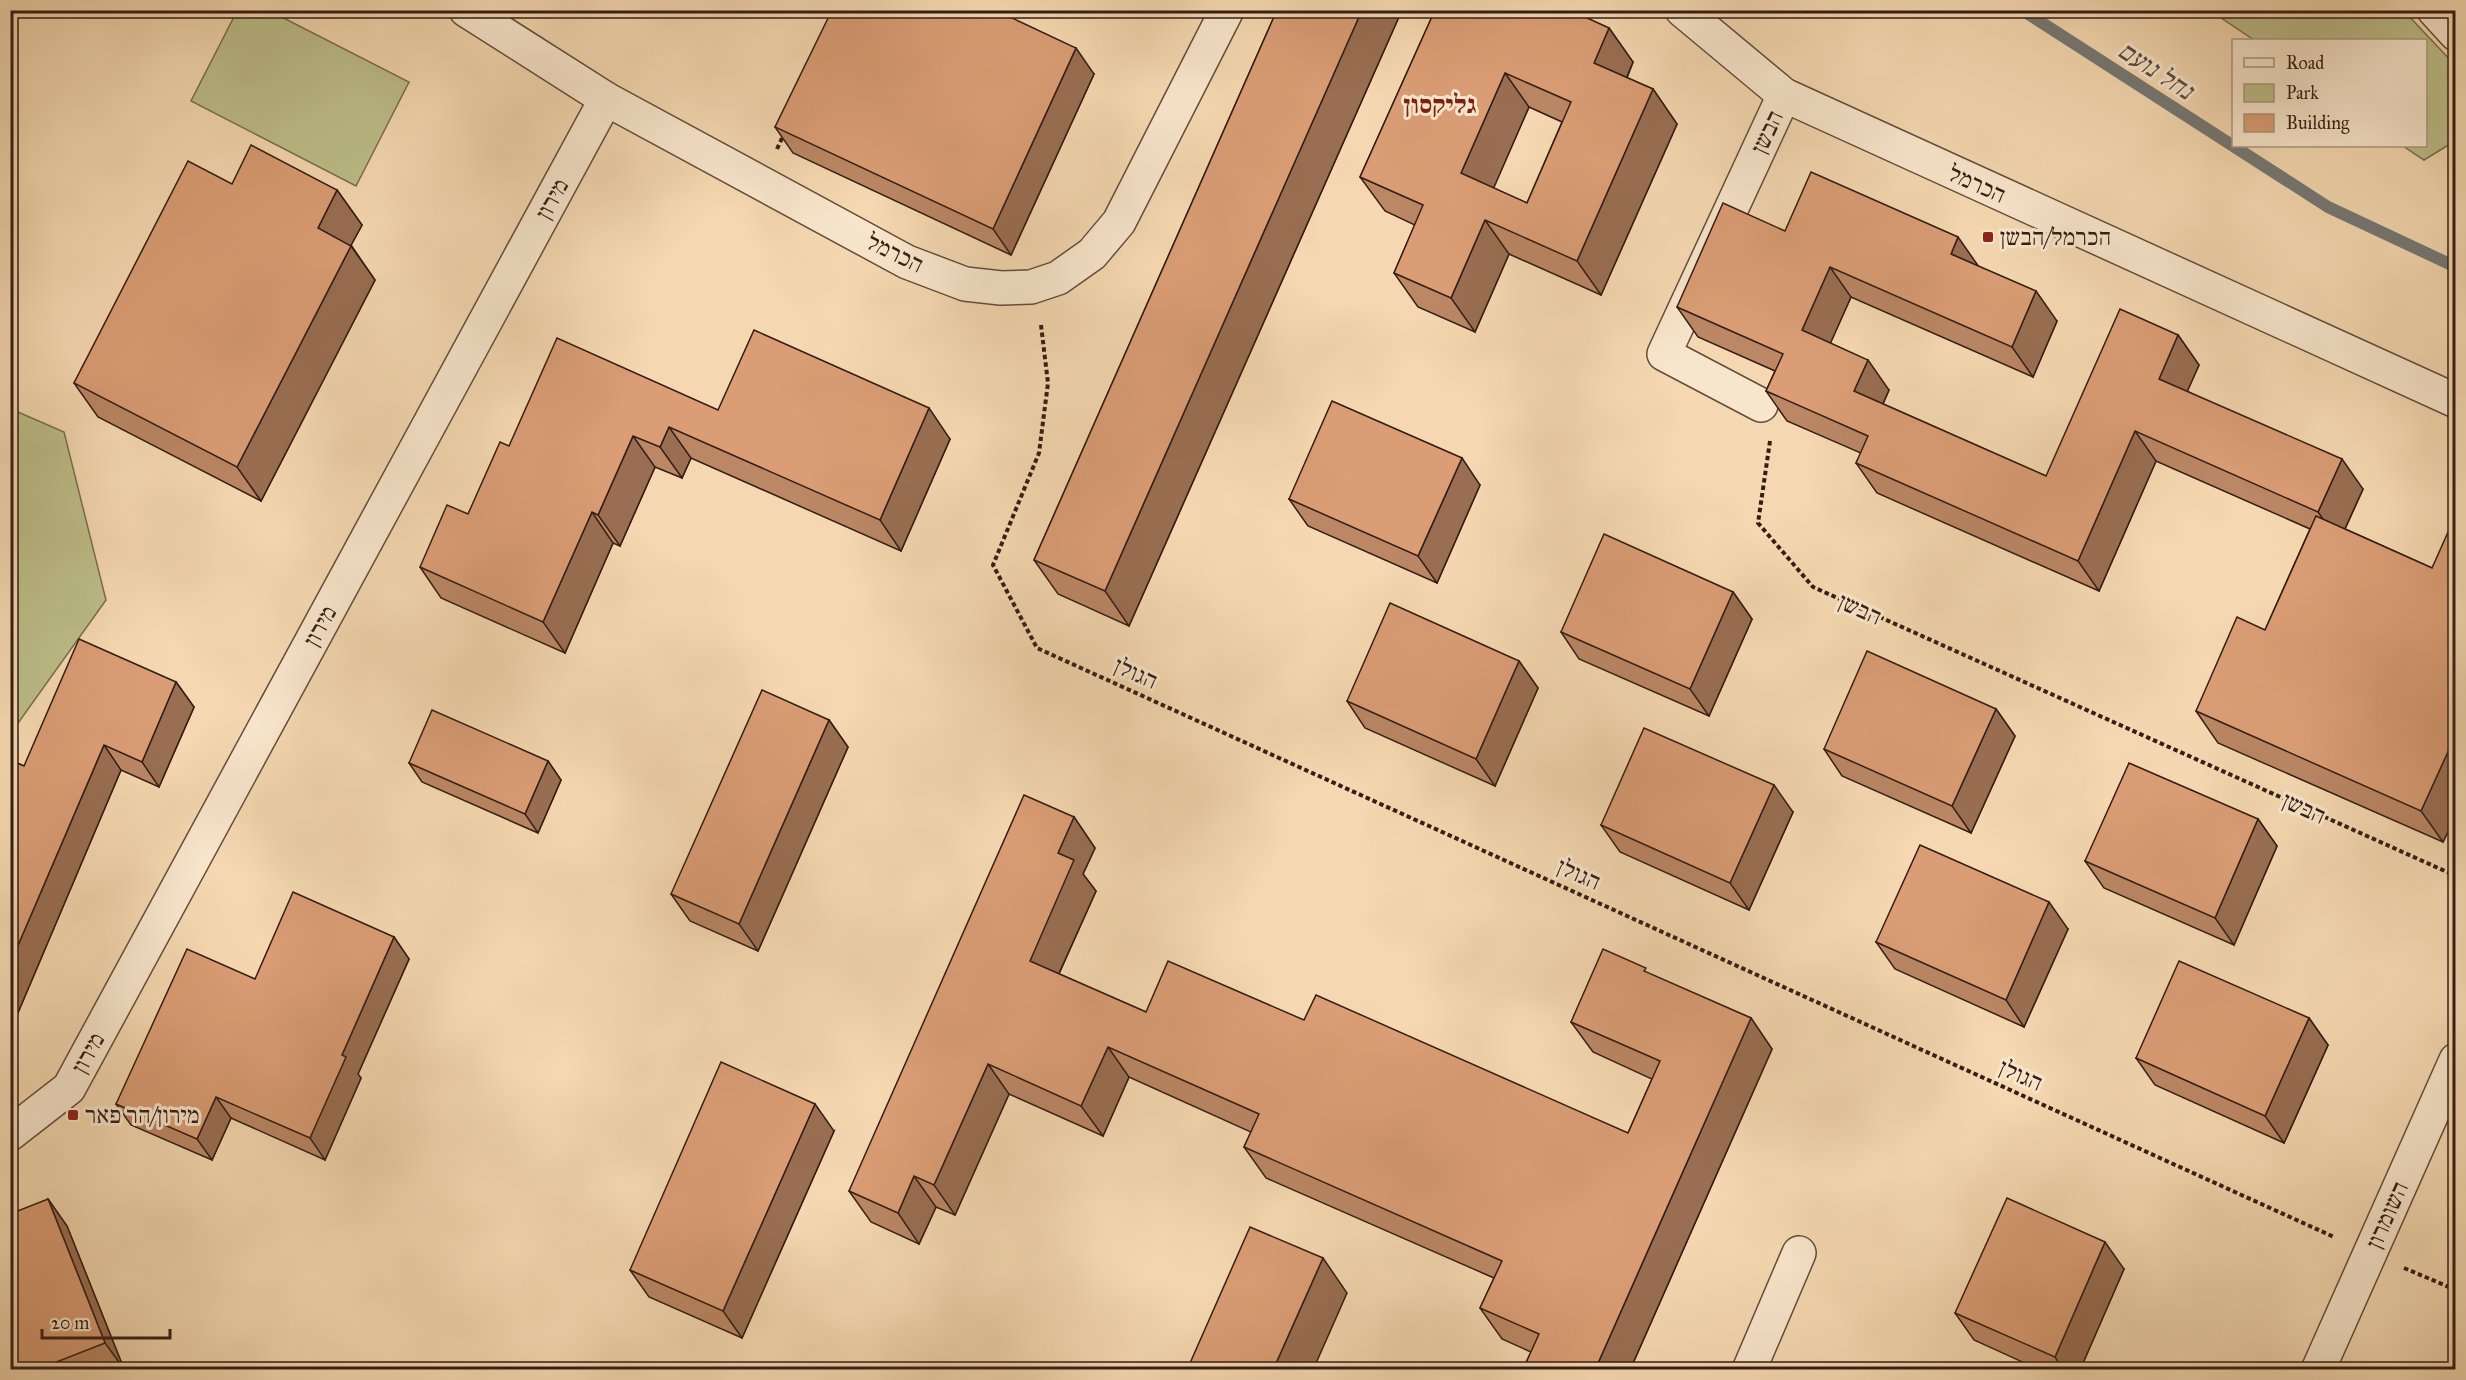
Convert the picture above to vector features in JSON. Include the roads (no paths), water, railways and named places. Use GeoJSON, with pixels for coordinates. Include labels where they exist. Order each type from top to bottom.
{"type":"FeatureCollection","features":[{"type":"Feature","properties":{"kind":"street","name":"הכרמל"},"geometry":{"type":"LineString","coordinates":[[466,10],[606,99],[907,262],[964,284],[1001,288],[1031,287],[1058,278],[1092,254],[1119,222],[1227,10]]}},
{"type":"Feature","properties":{"kind":"street","name":"הכרמל"},"geometry":{"type":"LineString","coordinates":[[1682,10],[1784,96],[2456,401]]}},
{"type":"Feature","properties":{"kind":"street"},"geometry":{"type":"LineString","coordinates":[[2434,10],[2456,34]]}},
{"type":"Feature","properties":{"kind":"street","name":"הבשן"},"geometry":{"type":"LineString","coordinates":[[1761,405],[1664,354],[1784,96]]}},
{"type":"Feature","properties":{"kind":"street","name":"מירון"},"geometry":{"type":"LineString","coordinates":[[10,1134],[69,1088],[606,99]]}},
{"type":"Feature","properties":{"kind":"street","name":"השומרון"},"geometry":{"type":"LineString","coordinates":[[2318,1370],[2456,1060]]}},
{"type":"Feature","properties":{"kind":"street"},"geometry":{"type":"LineString","coordinates":[[1749,1370],[1799,1254]]}},
{"type":"Feature","properties":{"kind":"waterway","name":"נחל נועם"},"geometry":{"type":"LineString","coordinates":[[2022,10],[2232,145]]}},
{"type":"Feature","properties":{"kind":"waterway","name":"נחל נועם"},"geometry":{"type":"LineString","coordinates":[[2235,147],[2328,207],[2456,267]]}},
{"type":"Feature","properties":{"kind":"place","name":"הכרמל/הבשן"},"geometry":{"type":"Point","coordinates":[1988,237]}},
{"type":"Feature","properties":{"kind":"place","name":"מירון/הר פאר"},"geometry":{"type":"Point","coordinates":[73,1115]}},
{"type":"Feature","properties":{"kind":"district","name":"גליקסון"},"geometry":{"type":"Point","coordinates":[1440,104]}}]}
